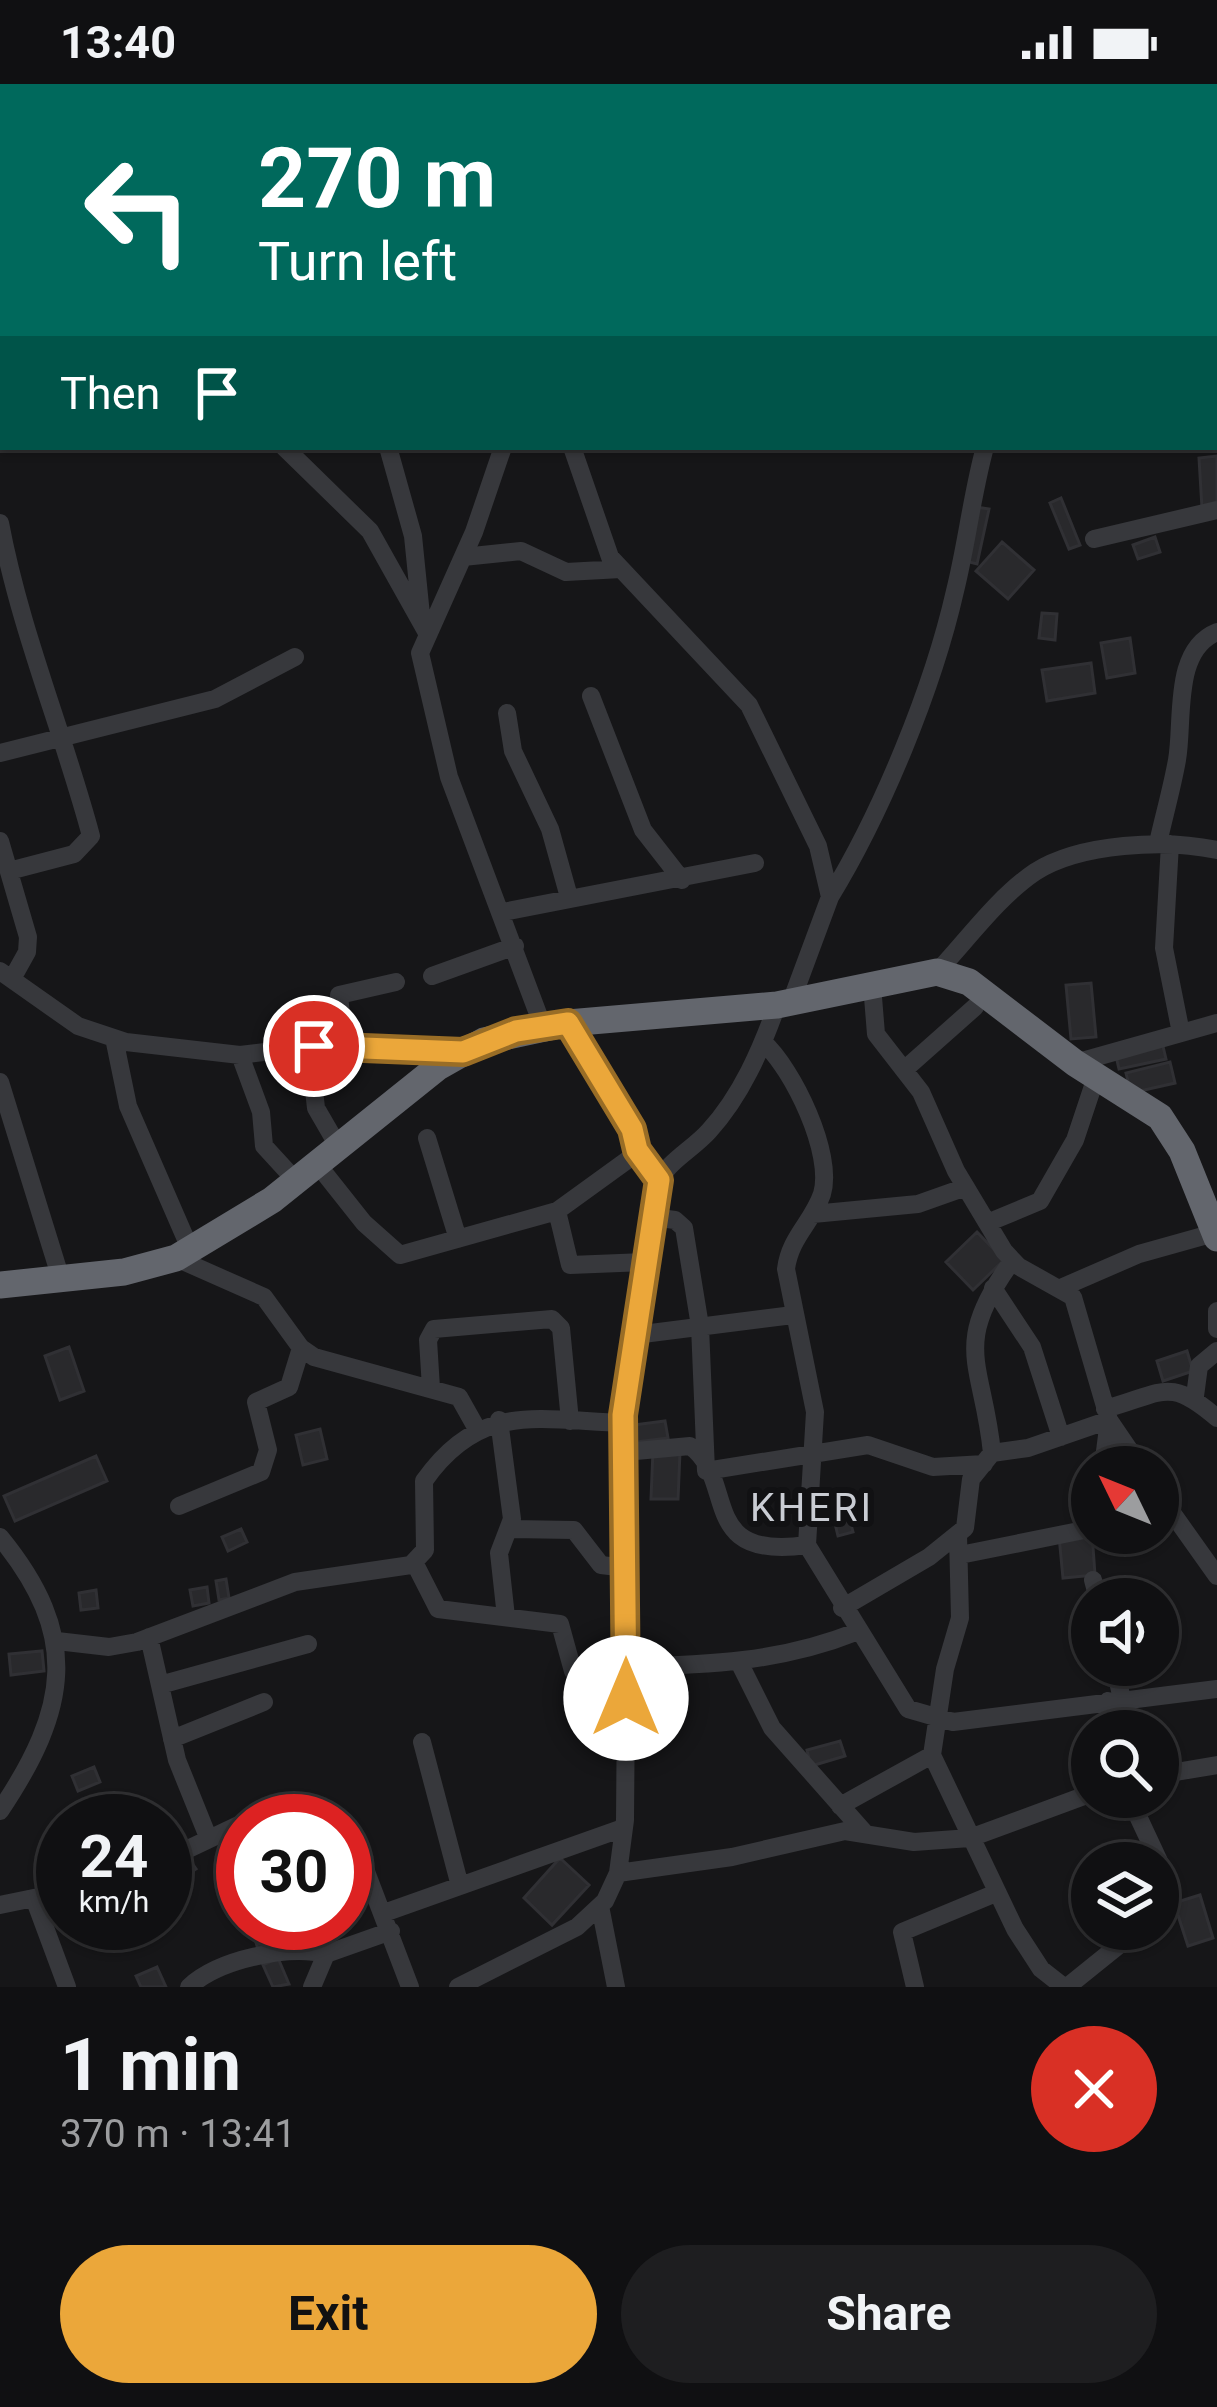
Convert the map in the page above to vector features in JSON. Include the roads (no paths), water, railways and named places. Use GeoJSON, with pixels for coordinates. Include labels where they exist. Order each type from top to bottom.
{"type":"FeatureCollection","features":[{"type":"Feature","properties":{"kind":"highway"},"geometry":{"type":"LineString","coordinates":[[0,1285],[124,1272],[184,1254],[318,1164],[463,1052],[556,1025],[784,1004],[937,972],[969,982],[1086,1070],[1143,1105],[1172,1131],[1216,1236]]}},
{"type":"Feature","properties":{"kind":"street"},"geometry":{"type":"LineString","coordinates":[[287,450],[370,532],[423,625]]}},
{"type":"Feature","properties":{"kind":"street"},"geometry":{"type":"LineString","coordinates":[[389,450],[417,556],[423,625],[420,652],[443,758],[515,946],[556,1025],[632,1129],[637,1150],[659,1180]]}},
{"type":"Feature","properties":{"kind":"street"},"geometry":{"type":"LineString","coordinates":[[423,625],[463,557],[502,450]]}},
{"type":"Feature","properties":{"kind":"street"},"geometry":{"type":"LineString","coordinates":[[573,450],[602,541],[620,569],[706,654],[749,705],[818,846],[830,897]]}},
{"type":"Feature","properties":{"kind":"street"},"geometry":{"type":"LineString","coordinates":[[458,1987],[577,1927],[600,1906],[617,1873],[623,1828],[626,1674],[623,1424],[659,1180],[724,1113],[784,1004],[830,897],[876,812],[955,596],[985,450]]}},
{"type":"Feature","properties":{"kind":"street"},"geometry":{"type":"LineString","coordinates":[[1094,539],[1217,509]]}},
{"type":"Feature","properties":{"kind":"street"},"geometry":{"type":"LineString","coordinates":[[0,523],[19,613],[65,738],[89,843],[74,854],[9,871]]}},
{"type":"Feature","properties":{"kind":"street"},"geometry":{"type":"LineString","coordinates":[[463,557],[521,550],[566,572],[620,569]]}},
{"type":"Feature","properties":{"kind":"street"},"geometry":{"type":"LineString","coordinates":[[1181,1033],[1164,948],[1164,844],[1190,662],[1198,644],[1217,632]]}},
{"type":"Feature","properties":{"kind":"street"},"geometry":{"type":"LineString","coordinates":[[0,753],[215,699],[295,657]]}},
{"type":"Feature","properties":{"kind":"street"},"geometry":{"type":"LineString","coordinates":[[591,695],[643,830],[682,880]]}},
{"type":"Feature","properties":{"kind":"street"},"geometry":{"type":"LineString","coordinates":[[507,713],[513,751],[550,829],[569,896]]}},
{"type":"Feature","properties":{"kind":"street"},"geometry":{"type":"LineString","coordinates":[[0,841],[28,945],[6,975],[77,1026],[114,1038],[240,1055],[309,1046],[463,1052]]}},
{"type":"Feature","properties":{"kind":"street"},"geometry":{"type":"LineString","coordinates":[[937,972],[1034,873],[1111,849],[1164,844],[1217,850]]}},
{"type":"Feature","properties":{"kind":"street"},"geometry":{"type":"LineString","coordinates":[[503,913],[569,896],[682,880],[755,863]]}},
{"type":"Feature","properties":{"kind":"street"},"geometry":{"type":"LineString","coordinates":[[432,976],[515,946]]}},
{"type":"Feature","properties":{"kind":"street"},"geometry":{"type":"LineString","coordinates":[[344,1046],[339,995],[396,982]]}},
{"type":"Feature","properties":{"kind":"street"},"geometry":{"type":"LineString","coordinates":[[872,985],[876,1034],[904,1070],[987,1223],[1012,1261],[1063,1287],[1072,1297],[1107,1415],[1127,1446]]}},
{"type":"Feature","properties":{"kind":"street"},"geometry":{"type":"LineString","coordinates":[[904,1070],[975,1007]]}},
{"type":"Feature","properties":{"kind":"street"},"geometry":{"type":"LineString","coordinates":[[987,1223],[1040,1201],[1075,1140],[1086,1070],[1217,1023]]}},
{"type":"Feature","properties":{"kind":"street"},"geometry":{"type":"LineString","coordinates":[[114,1038],[128,1106],[184,1254],[264,1297],[301,1348],[314,1357],[466,1401],[478,1429]]}},
{"type":"Feature","properties":{"kind":"street"},"geometry":{"type":"LineString","coordinates":[[763,1042],[800,1092],[825,1182],[813,1214],[788,1250],[793,1315],[812,1386],[807,1545],[856,1632],[908,1709],[941,1722],[1217,1689]]}},
{"type":"Feature","properties":{"kind":"street"},"geometry":{"type":"LineString","coordinates":[[309,1046],[318,1164]]}},
{"type":"Feature","properties":{"kind":"street"},"geometry":{"type":"LineString","coordinates":[[240,1055],[261,1112],[264,1146],[318,1164],[394,1253],[557,1211],[637,1150]]}},
{"type":"Feature","properties":{"kind":"street"},"geometry":{"type":"LineString","coordinates":[[0,1082],[61,1279]]}},
{"type":"Feature","properties":{"kind":"street"},"geometry":{"type":"LineString","coordinates":[[427,1138],[458,1239]]}},
{"type":"Feature","properties":{"kind":"street"},"geometry":{"type":"LineString","coordinates":[[813,1214],[918,1204],[966,1187]]}},
{"type":"Feature","properties":{"kind":"street"},"geometry":{"type":"LineString","coordinates":[[557,1211],[570,1265],[645,1262]]}},
{"type":"Feature","properties":{"kind":"street"},"geometry":{"type":"LineString","coordinates":[[652,1217],[675,1220],[684,1228],[700,1326],[706,1471]]}},
{"type":"Feature","properties":{"kind":"street"},"geometry":{"type":"LineString","coordinates":[[1063,1287],[1139,1253],[1216,1236]]}},
{"type":"Feature","properties":{"kind":"street"},"geometry":{"type":"LineString","coordinates":[[842,1608],[958,1534],[970,1513],[971,1480],[987,1459],[973,1345],[975,1322],[1012,1261]]}},
{"type":"Feature","properties":{"kind":"street"},"geometry":{"type":"LineString","coordinates":[[993,1288],[1032,1347],[1061,1437]]}},
{"type":"Feature","properties":{"kind":"street"},"geometry":{"type":"LineString","coordinates":[[1217,1311],[1217,1329]]}},
{"type":"Feature","properties":{"kind":"street"},"geometry":{"type":"LineString","coordinates":[[635,1335],[793,1315]]}},
{"type":"Feature","properties":{"kind":"street"},"geometry":{"type":"LineString","coordinates":[[431,1388],[428,1340],[434,1329],[552,1318],[561,1328],[570,1421]]}},
{"type":"Feature","properties":{"kind":"street"},"geometry":{"type":"LineString","coordinates":[[179,1506],[261,1472],[268,1450],[256,1402],[289,1387],[301,1348]]}},
{"type":"Feature","properties":{"kind":"street"},"geometry":{"type":"LineString","coordinates":[[1195,1396],[1199,1366],[1217,1351]]}},
{"type":"Feature","properties":{"kind":"street"},"geometry":{"type":"LineString","coordinates":[[706,1471],[813,1450],[868,1445],[923,1466],[987,1459],[1061,1437],[1174,1390],[1195,1396],[1217,1418]]}},
{"type":"Feature","properties":{"kind":"street"},"geometry":{"type":"LineString","coordinates":[[1105,1446],[1107,1415]]}},
{"type":"Feature","properties":{"kind":"street"},"geometry":{"type":"LineString","coordinates":[[57,1641],[109,1647],[149,1637],[296,1582],[414,1562],[425,1550],[424,1481],[478,1429],[499,1420],[623,1424]]}},
{"type":"Feature","properties":{"kind":"street"},"geometry":{"type":"LineString","coordinates":[[499,1420],[511,1529],[499,1553],[506,1617]]}},
{"type":"Feature","properties":{"kind":"street"},"geometry":{"type":"LineString","coordinates":[[626,1452],[690,1447],[706,1471],[721,1514],[734,1529],[778,1550],[807,1545]]}},
{"type":"Feature","properties":{"kind":"street"},"geometry":{"type":"LineString","coordinates":[[1179,1521],[1215,1568]]}},
{"type":"Feature","properties":{"kind":"street"},"geometry":{"type":"LineString","coordinates":[[511,1529],[574,1530],[601,1565],[626,1568]]}},
{"type":"Feature","properties":{"kind":"street"},"geometry":{"type":"LineString","coordinates":[[960,1555],[1071,1533]]}},
{"type":"Feature","properties":{"kind":"street"},"geometry":{"type":"LineString","coordinates":[[958,1534],[960,1618],[942,1684],[941,1722],[931,1739],[932,1755],[996,1893],[1033,1959],[1066,1987],[1113,1950]]}},
{"type":"Feature","properties":{"kind":"street"},"geometry":{"type":"LineString","coordinates":[[0,1538],[49,1611],[57,1641],[44,1729],[0,1811]]}},
{"type":"Feature","properties":{"kind":"street"},"geometry":{"type":"LineString","coordinates":[[414,1562],[438,1609],[560,1624],[573,1671],[626,1674],[740,1662],[801,1652],[856,1632]]}},
{"type":"Feature","properties":{"kind":"street"},"geometry":{"type":"LineString","coordinates":[[149,1637],[172,1739],[208,1837]]}},
{"type":"Feature","properties":{"kind":"street"},"geometry":{"type":"LineString","coordinates":[[160,1685],[308,1644]]}},
{"type":"Feature","properties":{"kind":"street"},"geometry":{"type":"LineString","coordinates":[[740,1662],[772,1728],[864,1832]]}},
{"type":"Feature","properties":{"kind":"street"},"geometry":{"type":"LineString","coordinates":[[1114,1710],[1115,1686]]}},
{"type":"Feature","properties":{"kind":"street"},"geometry":{"type":"LineString","coordinates":[[172,1739],[264,1702]]}},
{"type":"Feature","properties":{"kind":"street"},"geometry":{"type":"LineString","coordinates":[[422,1742],[460,1886]]}},
{"type":"Feature","properties":{"kind":"street"},"geometry":{"type":"LineString","coordinates":[[840,1806],[932,1755]]}},
{"type":"Feature","properties":{"kind":"street"},"geometry":{"type":"LineString","coordinates":[[1179,1771],[1217,1765]]}},
{"type":"Feature","properties":{"kind":"street"},"geometry":{"type":"LineString","coordinates":[[617,1873],[864,1832],[914,1842],[970,1838],[1071,1800]]}},
{"type":"Feature","properties":{"kind":"street"},"geometry":{"type":"LineString","coordinates":[[189,1987],[206,1974],[286,1950],[326,1954],[460,1886],[623,1828]]}},
{"type":"Feature","properties":{"kind":"street"},"geometry":{"type":"LineString","coordinates":[[192,1846],[216,1834]]}},
{"type":"Feature","properties":{"kind":"street"},"geometry":{"type":"LineString","coordinates":[[372,1892],[410,1987]]}},
{"type":"Feature","properties":{"kind":"street"},"geometry":{"type":"LineString","coordinates":[[915,1987],[902,1932],[996,1893]]}},
{"type":"Feature","properties":{"kind":"street"},"geometry":{"type":"LineString","coordinates":[[0,1905],[34,1898],[67,1987]]}},
{"type":"Feature","properties":{"kind":"street"},"geometry":{"type":"LineString","coordinates":[[600,1906],[616,1987]]}},
{"type":"Feature","properties":{"kind":"street"},"geometry":{"type":"LineString","coordinates":[[312,1987],[326,1954]]}},
{"type":"Feature","properties":{"kind":"district","name":"KHERI"},"geometry":{"type":"Point","coordinates":[812,1508]}}]}
